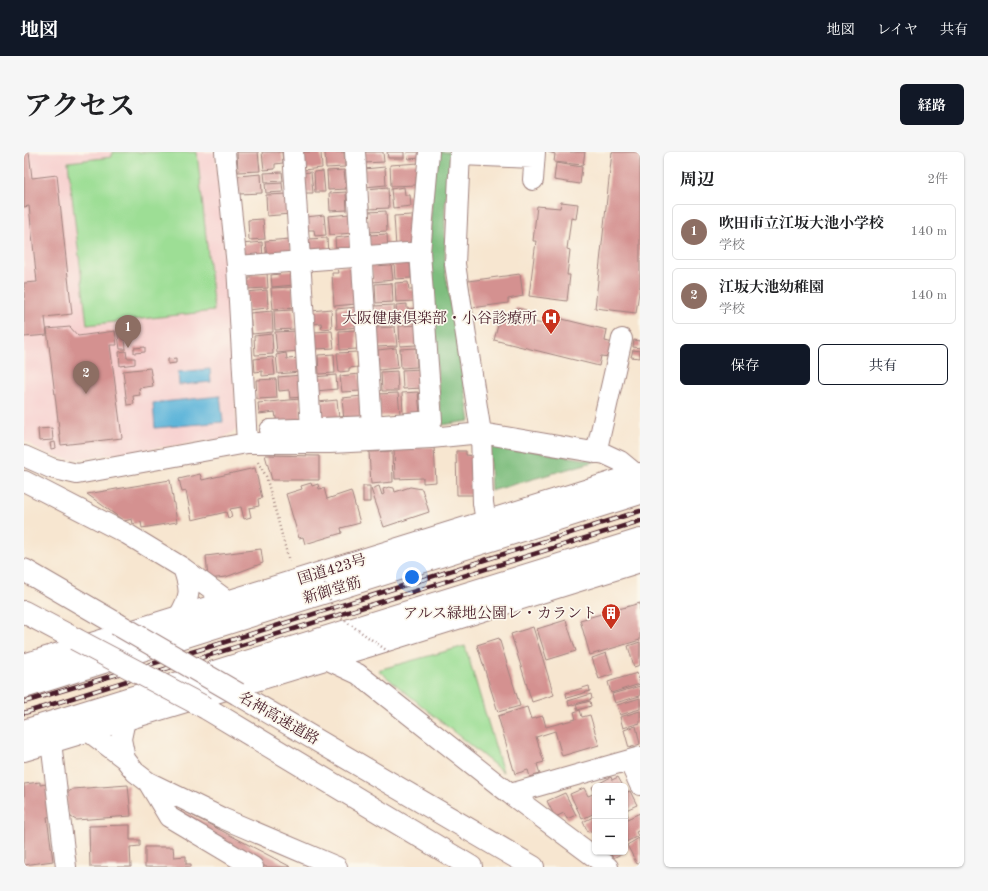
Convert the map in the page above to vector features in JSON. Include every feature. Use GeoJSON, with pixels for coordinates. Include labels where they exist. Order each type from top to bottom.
{"type":"FeatureCollection","features":[{"type":"Feature","properties":{"kind":"highway","name":"国道423号"},"geometry":{"type":"LineString","coordinates":[[24,665],[486,521],[639,481]]}},
{"type":"Feature","properties":{"kind":"highway","name":"新御堂筋"},"geometry":{"type":"LineString","coordinates":[[24,687],[639,481]]}},
{"type":"Feature","properties":{"kind":"highway"},"geometry":{"type":"LineString","coordinates":[[24,731],[640,540]]}},
{"type":"Feature","properties":{"kind":"highway"},"geometry":{"type":"LineString","coordinates":[[24,750],[326,659],[380,649],[640,561]]}},
{"type":"Feature","properties":{"kind":"highway","name":"名神高速道路"},"geometry":{"type":"LineString","coordinates":[[24,570],[533,867]]}},
{"type":"Feature","properties":{"kind":"highway","name":"名神高速道路"},"geometry":{"type":"LineString","coordinates":[[24,612],[206,708],[471,867]]}},
{"type":"Feature","properties":{"kind":"street"},"geometry":{"type":"LineString","coordinates":[[225,152],[237,266],[246,437]]}},
{"type":"Feature","properties":{"kind":"street"},"geometry":{"type":"LineString","coordinates":[[293,152],[311,428]]}},
{"type":"Feature","properties":{"kind":"street"},"geometry":{"type":"LineString","coordinates":[[354,152],[372,426]]}},
{"type":"Feature","properties":{"kind":"street"},"geometry":{"type":"LineString","coordinates":[[24,456],[51,468],[76,474],[246,437],[311,428],[372,426],[432,421],[420,252],[429,152]]}},
{"type":"Feature","properties":{"kind":"street"},"geometry":{"type":"LineString","coordinates":[[486,521],[483,503],[481,433],[455,264],[460,154],[535,155],[533,180]]}},
{"type":"Feature","properties":{"kind":"street"},"geometry":{"type":"LineString","coordinates":[[237,266],[420,252]]}},
{"type":"Feature","properties":{"kind":"street"},"geometry":{"type":"LineString","coordinates":[[596,452],[622,339]]}},
{"type":"Feature","properties":{"kind":"street"},"geometry":{"type":"LineString","coordinates":[[246,437],[346,442],[431,438],[481,433],[605,454],[620,461],[639,481]]}},
{"type":"Feature","properties":{"kind":"street"},"geometry":{"type":"LineString","coordinates":[[24,481],[127,534],[183,568],[228,601]]}},
{"type":"Feature","properties":{"kind":"street"},"geometry":{"type":"LineString","coordinates":[[180,616],[189,599],[188,583],[183,568]]}},
{"type":"Feature","properties":{"kind":"street"},"geometry":{"type":"LineString","coordinates":[[358,674],[362,659],[380,649]]}},
{"type":"Feature","properties":{"kind":"street"},"geometry":{"type":"LineString","coordinates":[[326,659],[358,674],[510,794],[608,867]]}},
{"type":"Feature","properties":{"kind":"street"},"geometry":{"type":"LineString","coordinates":[[125,720],[121,739],[125,759]]}},
{"type":"Feature","properties":{"kind":"street"},"geometry":{"type":"LineString","coordinates":[[88,731],[125,759],[135,772],[148,782],[222,818],[337,867]]}},
{"type":"Feature","properties":{"kind":"street"},"geometry":{"type":"LineString","coordinates":[[51,742],[66,867]]}},
{"type":"Feature","properties":{"kind":"street"},"geometry":{"type":"LineString","coordinates":[[510,794],[634,759],[640,785]]}},
{"type":"Feature","properties":{"kind":"street"},"geometry":{"type":"LineString","coordinates":[[148,782],[169,817],[253,867]]}},
{"type":"Feature","properties":{"kind":"path"},"geometry":{"type":"LineString","coordinates":[[246,437],[249,452],[259,463],[266,476],[289,561]]}},
{"type":"Feature","properties":{"kind":"path"},"geometry":{"type":"LineString","coordinates":[[318,561],[334,613],[380,649]]}},
{"type":"Feature","properties":{"kind":"shaded area"},"geometry":{"type":"Polygon","coordinates":[[[24,152],[215,152],[226,266],[237,429],[222,439],[69,460],[40,451],[24,440],[24,152]]]}},
{"type":"Feature","properties":{"kind":"green space"},"geometry":{"type":"Polygon","coordinates":[[[112,152],[197,152],[214,311],[87,325],[68,162],[112,157],[112,152]]]}},
{"type":"Feature","properties":{"kind":"green space"},"geometry":{"type":"Polygon","coordinates":[[[434,152],[451,152],[445,207],[445,269],[470,421],[441,425],[429,252],[434,152]]]}},
{"type":"Feature","properties":{"kind":"green space"},"geometry":{"type":"Polygon","coordinates":[[[489,444],[596,461],[491,491],[489,444]]]}},
{"type":"Feature","properties":{"kind":"green space"},"geometry":{"type":"Polygon","coordinates":[[[465,646],[503,772],[378,670],[465,646]]]}},
{"type":"Feature","properties":{"kind":"water"},"geometry":{"type":"Polygon","coordinates":[[[210,369],[211,382],[179,385],[178,372],[210,369]]]}},
{"type":"Feature","properties":{"kind":"water"},"geometry":{"type":"Polygon","coordinates":[[[220,396],[223,422],[155,428],[153,403],[220,396]]]}},
{"type":"Feature","properties":{"kind":"building"},"geometry":{"type":"Polygon","coordinates":[[[24,152],[29,152],[32,178],[57,175],[72,314],[45,317],[47,335],[24,337],[24,283],[37,282],[29,206],[24,207],[24,152]]]}},
{"type":"Feature","properties":{"kind":"building"},"geometry":{"type":"Polygon","coordinates":[[[237,152],[258,152],[260,171],[238,172],[237,152]]]}},
{"type":"Feature","properties":{"kind":"building"},"geometry":{"type":"Polygon","coordinates":[[[262,152],[282,152],[283,163],[275,164],[275,169],[264,170],[262,152]]]}},
{"type":"Feature","properties":{"kind":"building"},"geometry":{"type":"Polygon","coordinates":[[[301,152],[321,152],[322,168],[303,170],[301,152]]]}},
{"type":"Feature","properties":{"kind":"building"},"geometry":{"type":"Polygon","coordinates":[[[325,152],[344,152],[345,167],[326,168],[325,152]]]}},
{"type":"Feature","properties":{"kind":"building"},"geometry":{"type":"Polygon","coordinates":[[[364,152],[383,152],[384,162],[364,163],[364,152]]]}},
{"type":"Feature","properties":{"kind":"building"},"geometry":{"type":"Polygon","coordinates":[[[387,152],[404,152],[404,158],[388,158],[387,152]]]}},
{"type":"Feature","properties":{"kind":"building"},"geometry":{"type":"Polygon","coordinates":[[[407,152],[421,152],[421,158],[408,159],[407,152]]]}},
{"type":"Feature","properties":{"kind":"building"},"geometry":{"type":"Polygon","coordinates":[[[548,152],[585,152],[583,165],[554,162],[555,154],[548,152]]]}},
{"type":"Feature","properties":{"kind":"building"},"geometry":{"type":"Polygon","coordinates":[[[612,152],[640,152],[640,285],[636,313],[595,308],[612,152]]]}},
{"type":"Feature","properties":{"kind":"building"},"geometry":{"type":"Polygon","coordinates":[[[419,163],[420,177],[416,177],[416,185],[391,186],[390,165],[419,163]]]}},
{"type":"Feature","properties":{"kind":"building"},"geometry":{"type":"Polygon","coordinates":[[[556,163],[582,167],[580,184],[554,180],[556,163]]]}},
{"type":"Feature","properties":{"kind":"building"},"geometry":{"type":"Polygon","coordinates":[[[385,167],[386,185],[365,187],[364,169],[385,167]]]}},
{"type":"Feature","properties":{"kind":"building"},"geometry":{"type":"Polygon","coordinates":[[[344,170],[346,189],[328,190],[327,171],[344,170]]]}},
{"type":"Feature","properties":{"kind":"building"},"geometry":{"type":"Polygon","coordinates":[[[323,171],[325,192],[315,192],[314,172],[323,171]]]}},
{"type":"Feature","properties":{"kind":"building"},"geometry":{"type":"Polygon","coordinates":[[[282,172],[283,181],[265,182],[264,173],[282,172]]]}},
{"type":"Feature","properties":{"kind":"building"},"geometry":{"type":"Polygon","coordinates":[[[311,172],[313,193],[304,193],[302,173],[311,172]]]}},
{"type":"Feature","properties":{"kind":"building"},"geometry":{"type":"Polygon","coordinates":[[[261,174],[262,193],[239,194],[238,176],[261,174]]]}},
{"type":"Feature","properties":{"kind":"building"},"geometry":{"type":"Polygon","coordinates":[[[282,183],[283,192],[266,193],[265,184],[282,183]]]}},
{"type":"Feature","properties":{"kind":"building"},"geometry":{"type":"Polygon","coordinates":[[[388,187],[389,208],[369,209],[367,189],[388,187]]]}},
{"type":"Feature","properties":{"kind":"building"},"geometry":{"type":"Polygon","coordinates":[[[404,187],[405,195],[410,195],[411,206],[393,208],[391,189],[404,187]]]}},
{"type":"Feature","properties":{"kind":"building"},"geometry":{"type":"Polygon","coordinates":[[[346,192],[347,210],[330,211],[329,193],[346,192]]]}},
{"type":"Feature","properties":{"kind":"building"},"geometry":{"type":"Polygon","coordinates":[[[289,194],[290,214],[267,216],[266,195],[289,194]]]}},
{"type":"Feature","properties":{"kind":"building"},"geometry":{"type":"Polygon","coordinates":[[[561,202],[578,204],[576,219],[571,218],[567,249],[570,250],[567,275],[570,275],[567,301],[529,296],[536,241],[533,241],[537,206],[560,208],[561,202]]]}},
{"type":"Feature","properties":{"kind":"building"},"geometry":{"type":"Polygon","coordinates":[[[386,211],[387,231],[369,232],[368,212],[386,211]]]}},
{"type":"Feature","properties":{"kind":"building"},"geometry":{"type":"Polygon","coordinates":[[[350,214],[352,233],[330,235],[328,216],[350,214]]]}},
{"type":"Feature","properties":{"kind":"building"},"geometry":{"type":"Polygon","coordinates":[[[324,215],[326,235],[315,236],[314,230],[307,230],[306,217],[324,215]]]}},
{"type":"Feature","properties":{"kind":"building"},"geometry":{"type":"Polygon","coordinates":[[[412,215],[414,246],[396,247],[394,216],[412,215]]]}},
{"type":"Feature","properties":{"kind":"building"},"geometry":{"type":"Polygon","coordinates":[[[263,219],[265,239],[249,240],[248,220],[263,219]]]}},
{"type":"Feature","properties":{"kind":"building"},"geometry":{"type":"Polygon","coordinates":[[[387,234],[388,250],[370,251],[369,235],[387,234]]]}},
{"type":"Feature","properties":{"kind":"building"},"geometry":{"type":"Polygon","coordinates":[[[352,236],[354,251],[336,252],[335,238],[352,236]]]}},
{"type":"Feature","properties":{"kind":"building"},"geometry":{"type":"Polygon","coordinates":[[[327,238],[328,254],[308,255],[307,239],[327,238]]]}},
{"type":"Feature","properties":{"kind":"building"},"geometry":{"type":"Polygon","coordinates":[[[290,239],[292,256],[267,258],[265,241],[290,239]]]}},
{"type":"Feature","properties":{"kind":"building"},"geometry":{"type":"Polygon","coordinates":[[[262,242],[263,259],[244,260],[242,244],[262,242]]]}},
{"type":"Feature","properties":{"kind":"building"},"geometry":{"type":"Polygon","coordinates":[[[391,263],[393,280],[373,282],[371,265],[391,263]]]}},
{"type":"Feature","properties":{"kind":"building"},"geometry":{"type":"Polygon","coordinates":[[[410,263],[411,278],[395,279],[394,264],[410,263]]]}},
{"type":"Feature","properties":{"kind":"building"},"geometry":{"type":"Polygon","coordinates":[[[354,266],[356,304],[334,306],[332,273],[339,273],[338,267],[354,266]]]}},
{"type":"Feature","properties":{"kind":"building"},"geometry":{"type":"Polygon","coordinates":[[[293,270],[294,285],[272,287],[271,275],[280,274],[280,271],[293,270]]]}},
{"type":"Feature","properties":{"kind":"building"},"geometry":{"type":"Polygon","coordinates":[[[267,273],[268,288],[247,289],[246,279],[250,279],[250,274],[267,273]]]}},
{"type":"Feature","properties":{"kind":"building"},"geometry":{"type":"Polygon","coordinates":[[[520,274],[523,296],[508,299],[508,303],[472,308],[468,281],[520,274]]]}},
{"type":"Feature","properties":{"kind":"building"},"geometry":{"type":"Polygon","coordinates":[[[408,282],[409,290],[414,290],[415,301],[396,302],[395,283],[408,282]]]}},
{"type":"Feature","properties":{"kind":"building"},"geometry":{"type":"Polygon","coordinates":[[[392,283],[393,302],[376,303],[375,284],[392,283]]]}},
{"type":"Feature","properties":{"kind":"building"},"geometry":{"type":"Polygon","coordinates":[[[293,287],[294,307],[273,309],[271,288],[293,287]]]}},
{"type":"Feature","properties":{"kind":"building"},"geometry":{"type":"Polygon","coordinates":[[[267,290],[268,308],[248,310],[247,292],[267,290]]]}},
{"type":"Feature","properties":{"kind":"building"},"geometry":{"type":"Polygon","coordinates":[[[407,304],[407,309],[416,308],[417,322],[397,324],[396,305],[407,304]]]}},
{"type":"Feature","properties":{"kind":"building"},"geometry":{"type":"Polygon","coordinates":[[[394,305],[395,325],[375,326],[374,306],[394,305]]]}},
{"type":"Feature","properties":{"kind":"building"},"geometry":{"type":"Polygon","coordinates":[[[357,307],[358,327],[337,329],[336,309],[357,307]]]}},
{"type":"Feature","properties":{"kind":"building","name":"大阪健康倶楽部・小谷診療所"},"geometry":{"type":"Polygon","coordinates":[[[516,308],[526,310],[525,315],[534,317],[533,322],[548,325],[550,316],[607,330],[605,341],[613,343],[609,357],[601,356],[599,366],[494,340],[500,318],[513,321],[516,308]]]}},
{"type":"Feature","properties":{"kind":"building"},"geometry":{"type":"Polygon","coordinates":[[[331,309],[332,328],[322,329],[321,323],[312,324],[311,311],[331,309]]]}},
{"type":"Feature","properties":{"kind":"building"},"geometry":{"type":"Polygon","coordinates":[[[293,310],[295,329],[275,330],[274,311],[293,310]]]}},
{"type":"Feature","properties":{"kind":"building"},"geometry":{"type":"Polygon","coordinates":[[[272,311],[273,332],[252,334],[250,313],[272,311]]]}},
{"type":"Feature","properties":{"kind":"building"},"geometry":{"type":"Polygon","coordinates":[[[420,325],[421,337],[416,337],[416,345],[400,346],[399,326],[420,325]]]}},
{"type":"Feature","properties":{"kind":"building"},"geometry":{"type":"Polygon","coordinates":[[[70,327],[78,336],[115,331],[117,345],[110,345],[122,438],[61,445],[47,329],[70,327]]]}},
{"type":"Feature","properties":{"kind":"building"},"geometry":{"type":"Polygon","coordinates":[[[395,327],[397,346],[376,347],[374,328],[395,327]]]}},
{"type":"Feature","properties":{"kind":"building"},"geometry":{"type":"Polygon","coordinates":[[[117,329],[124,329],[126,349],[120,349],[117,329]]]}},
{"type":"Feature","properties":{"kind":"building"},"geometry":{"type":"Polygon","coordinates":[[[356,330],[357,349],[340,350],[339,331],[356,330]]]}},
{"type":"Feature","properties":{"kind":"building"},"geometry":{"type":"Polygon","coordinates":[[[297,331],[298,351],[277,353],[275,332],[297,331]]]}},
{"type":"Feature","properties":{"kind":"building"},"geometry":{"type":"Polygon","coordinates":[[[332,331],[334,348],[315,349],[314,332],[332,331]]]}},
{"type":"Feature","properties":{"kind":"building"},"geometry":{"type":"Polygon","coordinates":[[[272,334],[273,354],[255,355],[254,336],[272,334]]]}},
{"type":"Feature","properties":{"kind":"building"},"geometry":{"type":"Polygon","coordinates":[[[634,340],[640,341],[640,348],[633,347],[634,340]]]}},
{"type":"Feature","properties":{"kind":"building"},"geometry":{"type":"Polygon","coordinates":[[[145,347],[145,352],[134,353],[134,348],[145,347]]]}},
{"type":"Feature","properties":{"kind":"building"},"geometry":{"type":"Polygon","coordinates":[[[396,348],[398,368],[379,370],[378,350],[396,348]]]}},
{"type":"Feature","properties":{"kind":"building"},"geometry":{"type":"Polygon","coordinates":[[[416,348],[417,367],[401,368],[400,349],[416,348]]]}},
{"type":"Feature","properties":{"kind":"building"},"geometry":{"type":"Polygon","coordinates":[[[633,350],[640,351],[640,358],[631,357],[633,350]]]}},
{"type":"Feature","properties":{"kind":"building"},"geometry":{"type":"Polygon","coordinates":[[[126,351],[127,358],[135,358],[135,364],[120,366],[119,352],[126,351]]]}},
{"type":"Feature","properties":{"kind":"building"},"geometry":{"type":"Polygon","coordinates":[[[357,352],[358,367],[349,368],[349,371],[339,372],[337,353],[357,352]]]}},
{"type":"Feature","properties":{"kind":"building"},"geometry":{"type":"Polygon","coordinates":[[[286,353],[287,359],[299,358],[300,372],[278,374],[276,355],[286,353]]]}},
{"type":"Feature","properties":{"kind":"building"},"geometry":{"type":"Polygon","coordinates":[[[334,354],[335,373],[319,374],[318,355],[334,354]]]}},
{"type":"Feature","properties":{"kind":"building"},"geometry":{"type":"Polygon","coordinates":[[[273,357],[275,375],[262,376],[262,371],[255,372],[254,359],[273,357]]]}},
{"type":"Feature","properties":{"kind":"building"},"geometry":{"type":"Polygon","coordinates":[[[176,358],[176,363],[168,364],[168,359],[176,358]]]}},
{"type":"Feature","properties":{"kind":"building"},"geometry":{"type":"Polygon","coordinates":[[[150,368],[153,386],[139,388],[140,395],[133,396],[134,404],[127,405],[123,371],[150,368]]]}},
{"type":"Feature","properties":{"kind":"building"},"geometry":{"type":"Polygon","coordinates":[[[422,369],[423,388],[403,389],[402,370],[422,369]]]}},
{"type":"Feature","properties":{"kind":"building"},"geometry":{"type":"Polygon","coordinates":[[[397,371],[398,391],[382,391],[381,372],[397,371]]]}},
{"type":"Feature","properties":{"kind":"building"},"geometry":{"type":"Polygon","coordinates":[[[359,374],[361,391],[342,392],[340,376],[359,374]]]}},
{"type":"Feature","properties":{"kind":"building"},"geometry":{"type":"Polygon","coordinates":[[[301,375],[302,397],[290,398],[289,390],[279,391],[278,377],[301,375]]]}},
{"type":"Feature","properties":{"kind":"building"},"geometry":{"type":"Polygon","coordinates":[[[336,375],[337,389],[316,391],[314,377],[336,375]]]}},
{"type":"Feature","properties":{"kind":"building"},"geometry":{"type":"Polygon","coordinates":[[[276,379],[277,398],[257,399],[256,380],[276,379]]]}},
{"type":"Feature","properties":{"kind":"building"},"geometry":{"type":"Polygon","coordinates":[[[418,392],[420,414],[403,415],[402,393],[418,392]]]}},
{"type":"Feature","properties":{"kind":"building"},"geometry":{"type":"Polygon","coordinates":[[[398,393],[400,414],[380,416],[378,394],[398,393]]]}},
{"type":"Feature","properties":{"kind":"building"},"geometry":{"type":"Polygon","coordinates":[[[362,396],[363,414],[360,420],[344,421],[342,398],[362,396]]]}},
{"type":"Feature","properties":{"kind":"building"},"geometry":{"type":"Polygon","coordinates":[[[300,399],[302,422],[277,424],[275,412],[259,414],[258,403],[300,399]]]}},
{"type":"Feature","properties":{"kind":"building"},"geometry":{"type":"Polygon","coordinates":[[[337,400],[339,418],[320,420],[318,402],[337,400]]]}},
{"type":"Feature","properties":{"kind":"building"},"geometry":{"type":"Polygon","coordinates":[[[52,428],[53,440],[39,441],[38,429],[52,428]]]}},
{"type":"Feature","properties":{"kind":"building"},"geometry":{"type":"Polygon","coordinates":[[[55,442],[56,448],[51,449],[50,443],[55,442]]]}},
{"type":"Feature","properties":{"kind":"building"},"geometry":{"type":"Polygon","coordinates":[[[434,447],[436,482],[423,483],[423,478],[395,479],[394,448],[434,447]]]}},
{"type":"Feature","properties":{"kind":"building"},"geometry":{"type":"Polygon","coordinates":[[[392,451],[393,482],[371,484],[369,452],[392,451]]]}},
{"type":"Feature","properties":{"kind":"building"},"geometry":{"type":"Polygon","coordinates":[[[456,451],[466,451],[466,455],[475,456],[475,495],[457,495],[456,451]]]}},
{"type":"Feature","properties":{"kind":"building"},"geometry":{"type":"Polygon","coordinates":[[[265,455],[319,456],[319,480],[272,480],[265,455]]]}},
{"type":"Feature","properties":{"kind":"building"},"geometry":{"type":"Polygon","coordinates":[[[255,468],[262,498],[258,499],[259,506],[249,508],[251,517],[244,519],[241,507],[230,509],[232,517],[228,518],[226,512],[192,520],[186,491],[182,492],[179,479],[200,474],[202,480],[255,468]]]}},
{"type":"Feature","properties":{"kind":"building"},"geometry":{"type":"Polygon","coordinates":[[[170,480],[177,522],[142,528],[141,522],[133,524],[132,519],[124,521],[87,494],[170,480]]]}},
{"type":"Feature","properties":{"kind":"building"},"geometry":{"type":"Polygon","coordinates":[[[311,483],[312,486],[318,484],[319,489],[324,488],[327,499],[351,491],[360,523],[341,528],[342,533],[305,544],[303,537],[299,538],[286,494],[302,489],[301,486],[311,483]]]}},
{"type":"Feature","properties":{"kind":"building"},"geometry":{"type":"Polygon","coordinates":[[[363,486],[370,486],[370,502],[363,502],[363,486]]]}},
{"type":"Feature","properties":{"kind":"building"},"geometry":{"type":"Polygon","coordinates":[[[379,486],[382,495],[384,494],[383,489],[389,487],[394,488],[395,492],[410,487],[422,489],[429,512],[384,527],[371,489],[379,486]]]}},
{"type":"Feature","properties":{"kind":"building"},"geometry":{"type":"Polygon","coordinates":[[[261,549],[263,563],[226,577],[208,579],[206,556],[261,549]]]}},
{"type":"Feature","properties":{"kind":"building","name":"アルス緑地公園レ・カラント"},"geometry":{"type":"Polygon","coordinates":[[[640,603],[640,640],[590,655],[580,620],[640,603]]]}},
{"type":"Feature","properties":{"kind":"building"},"geometry":{"type":"Polygon","coordinates":[[[566,620],[576,651],[547,660],[537,629],[566,620]]]}},
{"type":"Feature","properties":{"kind":"building"},"geometry":{"type":"Polygon","coordinates":[[[533,627],[554,695],[532,702],[511,634],[533,627]]]}},
{"type":"Feature","properties":{"kind":"building"},"geometry":{"type":"Polygon","coordinates":[[[499,638],[520,706],[498,712],[477,645],[499,638]]]}},
{"type":"Feature","properties":{"kind":"building"},"geometry":{"type":"Polygon","coordinates":[[[640,642],[640,665],[634,667],[628,646],[640,642]]]}},
{"type":"Feature","properties":{"kind":"building"},"geometry":{"type":"Polygon","coordinates":[[[606,653],[613,674],[599,679],[592,658],[606,653]]]}},
{"type":"Feature","properties":{"kind":"building"},"geometry":{"type":"Polygon","coordinates":[[[637,673],[640,684],[611,693],[608,682],[637,673]]]}},
{"type":"Feature","properties":{"kind":"building"},"geometry":{"type":"Polygon","coordinates":[[[589,686],[590,691],[567,698],[566,693],[589,686]]]}},
{"type":"Feature","properties":{"kind":"building"},"geometry":{"type":"Polygon","coordinates":[[[640,686],[640,696],[615,703],[612,694],[640,686]]]}},
{"type":"Feature","properties":{"kind":"building"},"geometry":{"type":"Polygon","coordinates":[[[591,694],[592,699],[569,706],[568,701],[591,694]]]}},
{"type":"Feature","properties":{"kind":"building"},"geometry":{"type":"Polygon","coordinates":[[[640,698],[640,709],[620,715],[617,705],[640,698]]]}},
{"type":"Feature","properties":{"kind":"building"},"geometry":{"type":"Polygon","coordinates":[[[590,701],[591,706],[578,710],[576,705],[590,701]]]}},
{"type":"Feature","properties":{"kind":"building"},"geometry":{"type":"Polygon","coordinates":[[[527,707],[531,719],[543,716],[546,727],[576,719],[574,712],[580,710],[582,717],[590,715],[599,745],[562,756],[555,731],[536,737],[544,762],[537,764],[540,774],[530,777],[528,770],[515,774],[498,716],[527,707]]]}},
{"type":"Feature","properties":{"kind":"building"},"geometry":{"type":"Polygon","coordinates":[[[640,711],[640,723],[623,728],[620,717],[640,711]]]}},
{"type":"Feature","properties":{"kind":"building"},"geometry":{"type":"Polygon","coordinates":[[[636,726],[640,744],[629,748],[624,730],[636,726]]]}},
{"type":"Feature","properties":{"kind":"building"},"geometry":{"type":"Polygon","coordinates":[[[611,777],[612,780],[618,777],[621,783],[600,783],[611,777]]]}},
{"type":"Feature","properties":{"kind":"building"},"geometry":{"type":"Polygon","coordinates":[[[40,782],[40,785],[46,784],[53,816],[47,817],[53,861],[24,865],[24,784],[40,782]]]}},
{"type":"Feature","properties":{"kind":"building"},"geometry":{"type":"Polygon","coordinates":[[[128,785],[131,816],[76,820],[71,817],[66,809],[67,793],[73,789],[128,785]]]}},
{"type":"Feature","properties":{"kind":"building"},"geometry":{"type":"Polygon","coordinates":[[[584,788],[588,796],[592,794],[592,814],[582,819],[570,794],[584,788]]]}},
{"type":"Feature","properties":{"kind":"building"},"geometry":{"type":"Polygon","coordinates":[[[630,791],[637,805],[628,809],[628,792],[630,791]]]}},
{"type":"Feature","properties":{"kind":"building"},"geometry":{"type":"Polygon","coordinates":[[[565,793],[576,815],[567,819],[564,813],[555,817],[547,801],[565,793]]]}},
{"type":"Feature","properties":{"kind":"building"},"geometry":{"type":"Polygon","coordinates":[[[182,810],[291,867],[266,867],[179,815],[182,810]]]}},
{"type":"Feature","properties":{"kind":"building"},"geometry":{"type":"Polygon","coordinates":[[[640,813],[640,830],[636,832],[638,836],[628,841],[628,819],[640,813]]]}},
{"type":"Feature","properties":{"kind":"building"},"geometry":{"type":"Polygon","coordinates":[[[592,818],[592,830],[588,832],[583,822],[592,818]]]}},
{"type":"Feature","properties":{"kind":"building"},"geometry":{"type":"Polygon","coordinates":[[[130,825],[130,840],[140,840],[140,846],[130,847],[131,867],[90,867],[89,826],[130,825]]]}},
{"type":"Feature","properties":{"kind":"building"},"geometry":{"type":"Polygon","coordinates":[[[639,838],[640,862],[637,864],[628,847],[628,844],[639,838]]]}},
{"type":"Feature","properties":{"kind":"building"},"geometry":{"type":"Polygon","coordinates":[[[145,847],[173,847],[174,857],[186,856],[186,864],[191,864],[191,867],[145,867],[145,847]]]}},
{"type":"Feature","properties":{"kind":"building"},"geometry":{"type":"Polygon","coordinates":[[[611,855],[619,855],[613,858],[611,855]]]}},
{"type":"Feature","properties":{"kind":"railway"},"geometry":{"type":"LineString","coordinates":[[24,702],[222,643],[640,511]]}},
{"type":"Feature","properties":{"kind":"railway"},"geometry":{"type":"LineString","coordinates":[[24,713],[640,521]]}},
{"type":"Feature","properties":{"kind":"place","name":"大阪健康倶楽部・小谷診療所"},"geometry":{"type":"Point","coordinates":[551,335]}},
{"type":"Feature","properties":{"kind":"place","name":"吹田市立江坂大池小学校"},"geometry":{"type":"Point","coordinates":[128,348]}},
{"type":"Feature","properties":{"kind":"place","name":"江坂大池幼稚園"},"geometry":{"type":"Point","coordinates":[86,394]}},
{"type":"Feature","properties":{"kind":"place","name":"アルス緑地公園レ・カラント"},"geometry":{"type":"Point","coordinates":[611,630]}}]}
